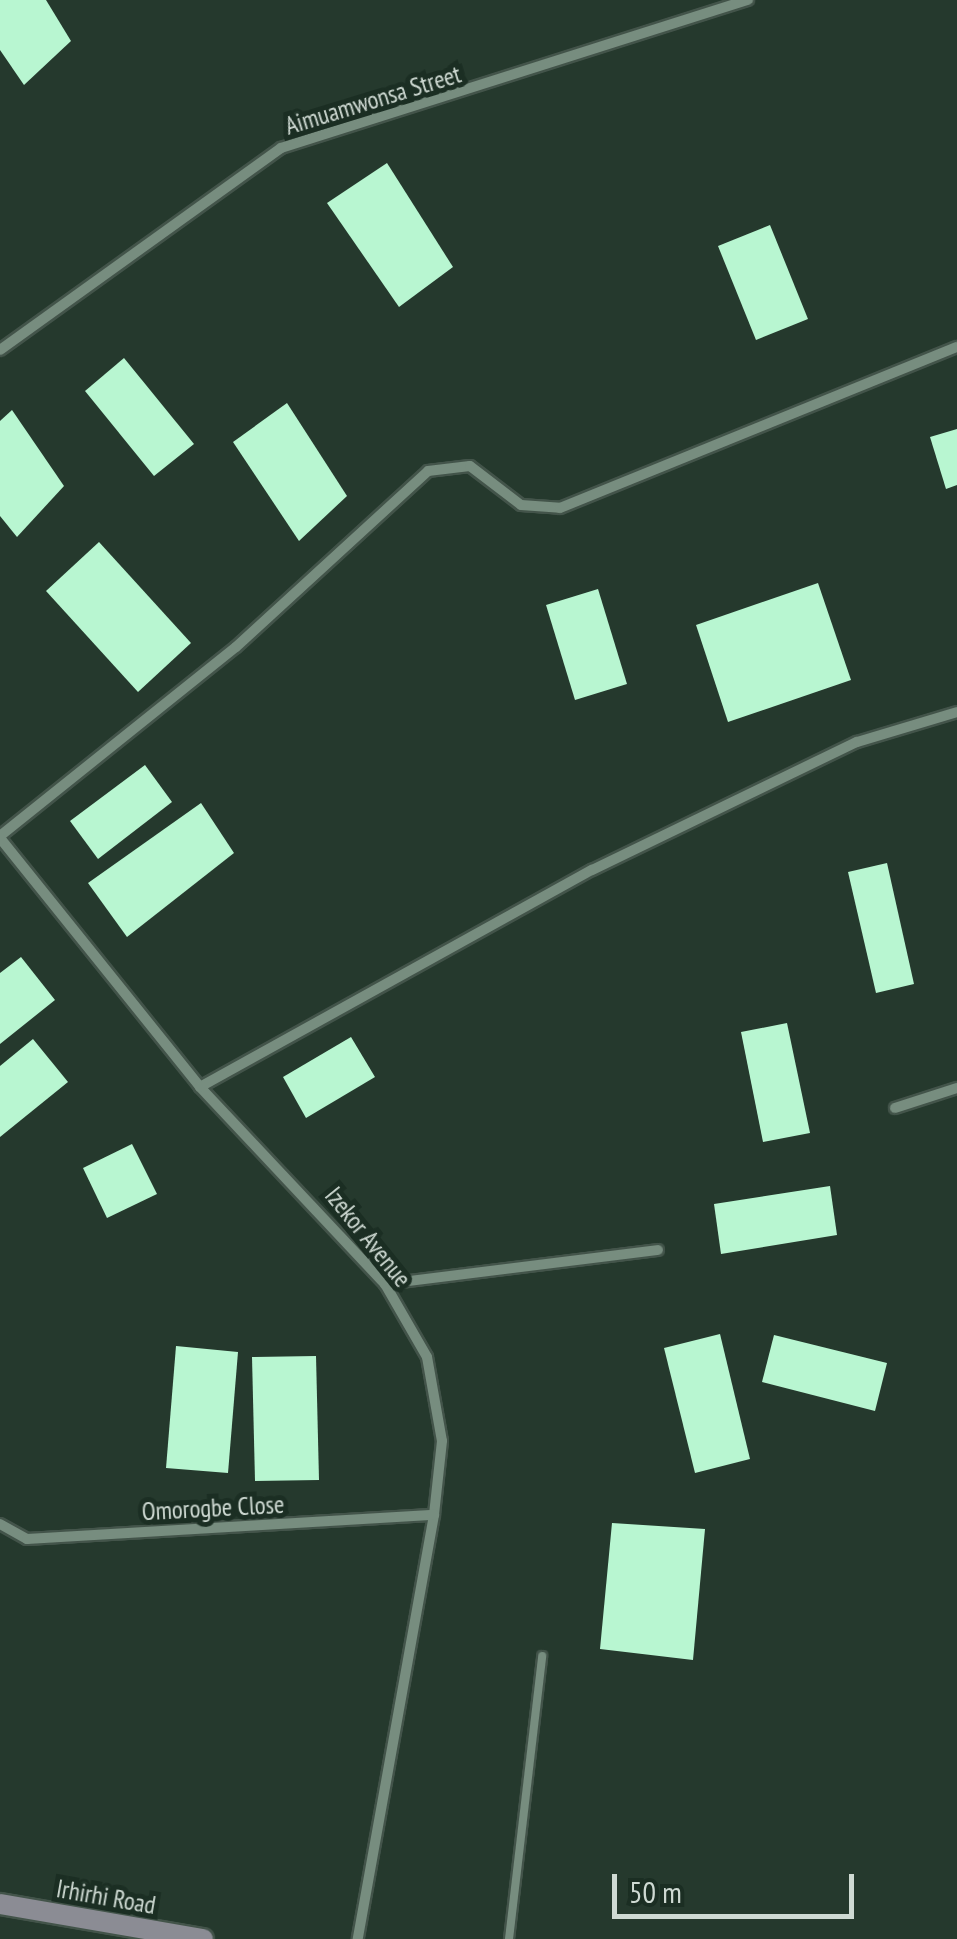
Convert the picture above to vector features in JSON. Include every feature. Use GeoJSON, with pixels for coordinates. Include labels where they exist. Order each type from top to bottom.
{"type":"FeatureCollection","features":[{"type":"Feature","properties":{"kind":"street","name":"Aimuamwonsa Street"},"geometry":{"type":"LineString","coordinates":[[0,350],[281,148],[748,0]]}},
{"type":"Feature","properties":{"kind":"street"},"geometry":{"type":"LineString","coordinates":[[0,837],[236,647],[428,471],[470,466],[521,506],[560,508],[957,347]]}},
{"type":"Feature","properties":{"kind":"street"},"geometry":{"type":"LineString","coordinates":[[200,1087],[592,870],[857,742],[957,712]]}},
{"type":"Feature","properties":{"kind":"street","name":"Izekor Avenue"},"geometry":{"type":"LineString","coordinates":[[0,837],[200,1087],[385,1284],[428,1357],[442,1441],[434,1515],[358,1939]]}},
{"type":"Feature","properties":{"kind":"street"},"geometry":{"type":"LineString","coordinates":[[895,1108],[957,1088]]}},
{"type":"Feature","properties":{"kind":"street"},"geometry":{"type":"LineString","coordinates":[[385,1284],[658,1250]]}},
{"type":"Feature","properties":{"kind":"street","name":"Omorogbe Close"},"geometry":{"type":"LineString","coordinates":[[0,1524],[27,1538],[434,1515]]}},
{"type":"Feature","properties":{"kind":"street","name":"Irhirhi Road"},"geometry":{"type":"LineString","coordinates":[[0,1904],[203,1939]]}},
{"type":"Feature","properties":{"kind":"lane"},"geometry":{"type":"LineString","coordinates":[[509,1939],[542,1656]]}},
{"type":"Feature","properties":{"kind":"building"},"geometry":{"type":"Polygon","coordinates":[[[0,0],[46,0],[71,41],[24,85],[0,50],[0,0]]]}},
{"type":"Feature","properties":{"kind":"building"},"geometry":{"type":"Polygon","coordinates":[[[387,163],[453,267],[399,307],[327,203],[387,163]]]}},
{"type":"Feature","properties":{"kind":"building"},"geometry":{"type":"Polygon","coordinates":[[[770,225],[808,319],[756,340],[718,246],[770,225]]]}},
{"type":"Feature","properties":{"kind":"building"},"geometry":{"type":"Polygon","coordinates":[[[124,358],[194,444],[154,476],[85,391],[124,358]]]}},
{"type":"Feature","properties":{"kind":"building"},"geometry":{"type":"Polygon","coordinates":[[[287,403],[347,496],[299,541],[233,442],[287,403]]]}},
{"type":"Feature","properties":{"kind":"building"},"geometry":{"type":"Polygon","coordinates":[[[12,410],[64,486],[17,537],[0,516],[0,421],[12,410]]]}},
{"type":"Feature","properties":{"kind":"building"},"geometry":{"type":"Polygon","coordinates":[[[957,429],[957,485],[946,489],[930,437],[957,429]]]}},
{"type":"Feature","properties":{"kind":"building"},"geometry":{"type":"Polygon","coordinates":[[[99,542],[191,643],[138,692],[46,591],[99,542]]]}},
{"type":"Feature","properties":{"kind":"building"},"geometry":{"type":"Polygon","coordinates":[[[818,583],[851,680],[728,722],[696,625],[818,583]]]}},
{"type":"Feature","properties":{"kind":"building"},"geometry":{"type":"Polygon","coordinates":[[[598,589],[627,684],[575,700],[546,605],[598,589]]]}},
{"type":"Feature","properties":{"kind":"building"},"geometry":{"type":"Polygon","coordinates":[[[145,765],[172,802],[98,859],[70,821],[145,765]]]}},
{"type":"Feature","properties":{"kind":"building"},"geometry":{"type":"Polygon","coordinates":[[[201,803],[234,853],[127,937],[88,883],[201,803]]]}},
{"type":"Feature","properties":{"kind":"building"},"geometry":{"type":"Polygon","coordinates":[[[887,863],[914,984],[876,993],[848,872],[887,863]]]}},
{"type":"Feature","properties":{"kind":"building"},"geometry":{"type":"Polygon","coordinates":[[[21,957],[55,1000],[0,1044],[0,973],[21,957]]]}},
{"type":"Feature","properties":{"kind":"building"},"geometry":{"type":"Polygon","coordinates":[[[787,1023],[810,1133],[763,1142],[741,1032],[787,1023]]]}},
{"type":"Feature","properties":{"kind":"building"},"geometry":{"type":"Polygon","coordinates":[[[351,1037],[375,1077],[306,1118],[283,1077],[351,1037]]]}},
{"type":"Feature","properties":{"kind":"building"},"geometry":{"type":"Polygon","coordinates":[[[33,1039],[68,1082],[0,1137],[0,1066],[33,1039]]]}},
{"type":"Feature","properties":{"kind":"building"},"geometry":{"type":"Polygon","coordinates":[[[132,1144],[157,1194],[107,1218],[83,1168],[132,1144]]]}},
{"type":"Feature","properties":{"kind":"building"},"geometry":{"type":"Polygon","coordinates":[[[830,1186],[837,1235],[721,1254],[714,1204],[830,1186]]]}},
{"type":"Feature","properties":{"kind":"building"},"geometry":{"type":"Polygon","coordinates":[[[720,1334],[750,1459],[695,1473],[664,1348],[720,1334]]]}},
{"type":"Feature","properties":{"kind":"building"},"geometry":{"type":"Polygon","coordinates":[[[774,1335],[887,1363],[875,1411],[762,1382],[774,1335]]]}},
{"type":"Feature","properties":{"kind":"building"},"geometry":{"type":"Polygon","coordinates":[[[176,1346],[238,1352],[228,1473],[166,1468],[176,1346]]]}},
{"type":"Feature","properties":{"kind":"building"},"geometry":{"type":"Polygon","coordinates":[[[316,1356],[319,1480],[255,1481],[252,1357],[316,1356]]]}},
{"type":"Feature","properties":{"kind":"building"},"geometry":{"type":"Polygon","coordinates":[[[612,1523],[705,1529],[693,1660],[600,1649],[612,1523]]]}}]}
